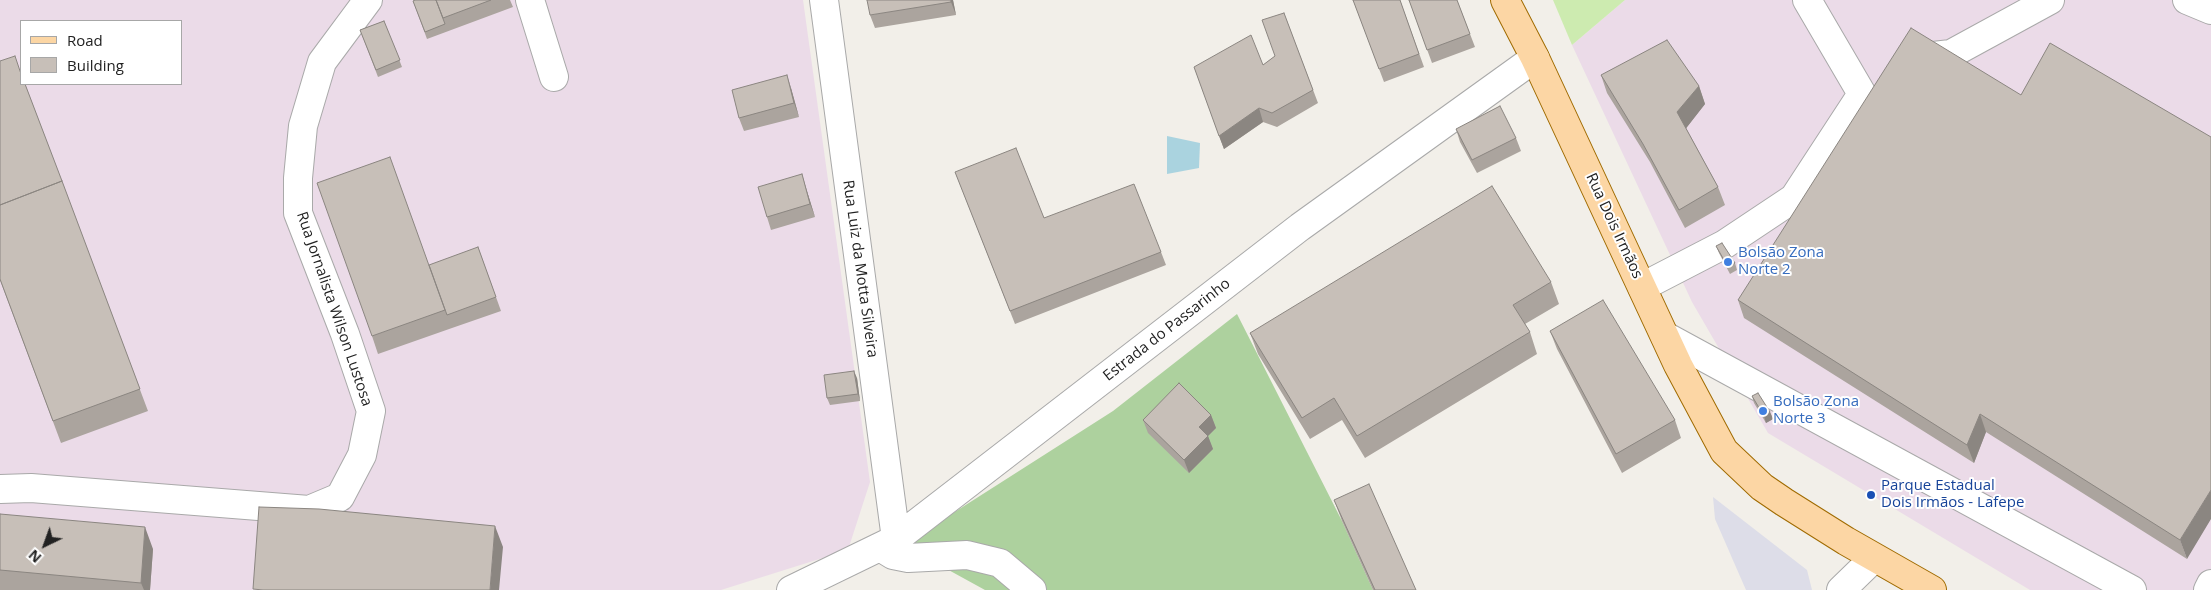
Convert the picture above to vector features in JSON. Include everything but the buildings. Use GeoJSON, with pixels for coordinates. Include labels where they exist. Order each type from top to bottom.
{"type":"FeatureCollection","features":[{"type":"Feature","properties":{"kind":"main road","name":"Rua Dois Irmãos"},"geometry":{"type":"LineString","coordinates":[[1506,0],[1536,58],[1664,336],[1724,451],[1762,486],[1784,502],[1874,558],[1932,590]]}},
{"type":"Feature","properties":{"kind":"street","name":"Rua Jornalista Wilson Lustosa"},"geometry":{"type":"LineString","coordinates":[[0,490],[31,488],[309,510],[340,497],[362,455],[371,411],[345,334],[298,213],[298,178],[302,126],[322,62],[368,0]]}},
{"type":"Feature","properties":{"kind":"street"},"geometry":{"type":"LineString","coordinates":[[530,0],[554,77]]}},
{"type":"Feature","properties":{"kind":"street","name":"Rua Luiz da Motta Silveira"},"geometry":{"type":"LineString","coordinates":[[824,0],[888,543]]}},
{"type":"Feature","properties":{"kind":"street"},"geometry":{"type":"LineString","coordinates":[[1807,0],[1862,94]]}},
{"type":"Feature","properties":{"kind":"street"},"geometry":{"type":"LineString","coordinates":[[1642,286],[1725,244],[1794,198],[1862,94],[1909,59],[1951,54],[2050,0]]}},
{"type":"Feature","properties":{"kind":"street"},"geometry":{"type":"LineString","coordinates":[[2187,0],[2211,10]]}},
{"type":"Feature","properties":{"kind":"street","name":"Estrada do Passarinho"},"geometry":{"type":"LineString","coordinates":[[791,590],[888,543],[1300,227],[1536,58]]}},
{"type":"Feature","properties":{"kind":"street"},"geometry":{"type":"LineString","coordinates":[[1664,336],[2132,590]]}},
{"type":"Feature","properties":{"kind":"street"},"geometry":{"type":"LineString","coordinates":[[888,543],[892,556],[908,558],[967,555],[1000,563],[1032,590]]}},
{"type":"Feature","properties":{"kind":"street"},"geometry":{"type":"LineString","coordinates":[[1841,590],[1874,558]]}},
{"type":"Feature","properties":{"kind":"street"},"geometry":{"type":"LineString","coordinates":[[2208,590],[2211,584]]}},
{"type":"Feature","properties":{"kind":"shaded area"},"geometry":{"type":"Polygon","coordinates":[[[0,0],[803,0],[870,482],[848,550],[721,590],[0,590],[0,0]]]}},
{"type":"Feature","properties":{"kind":"shaded area"},"geometry":{"type":"Polygon","coordinates":[[[1625,0],[2211,0],[2211,590],[2030,590],[1768,433],[1692,302],[1572,45],[1625,0]]]}},
{"type":"Feature","properties":{"kind":"shaded area"},"geometry":{"type":"Polygon","coordinates":[[[1713,497],[1807,570],[1812,590],[1746,590],[1715,519],[1713,497]]]}},
{"type":"Feature","properties":{"kind":"green space"},"geometry":{"type":"Polygon","coordinates":[[[1553,0],[1625,0],[1572,45],[1553,0]]]}},
{"type":"Feature","properties":{"kind":"green space"},"geometry":{"type":"Polygon","coordinates":[[[1237,314],[1342,521],[1373,590],[985,590],[903,545],[1113,411],[1237,314]]]}},
{"type":"Feature","properties":{"kind":"water"},"geometry":{"type":"Polygon","coordinates":[[[1167,136],[1200,143],[1199,168],[1167,174],[1167,136]]]}},
{"type":"Feature","properties":{"kind":"place","name":"Bolsão Zona Norte 2"},"geometry":{"type":"Point","coordinates":[1728,262]}},
{"type":"Feature","properties":{"kind":"place","name":"Bolsão Zona Norte 3"},"geometry":{"type":"Point","coordinates":[1763,411]}},
{"type":"Feature","properties":{"kind":"place","name":"Parque Estadual Dois Irmãos - Lafepe"},"geometry":{"type":"Point","coordinates":[1871,495]}}]}
